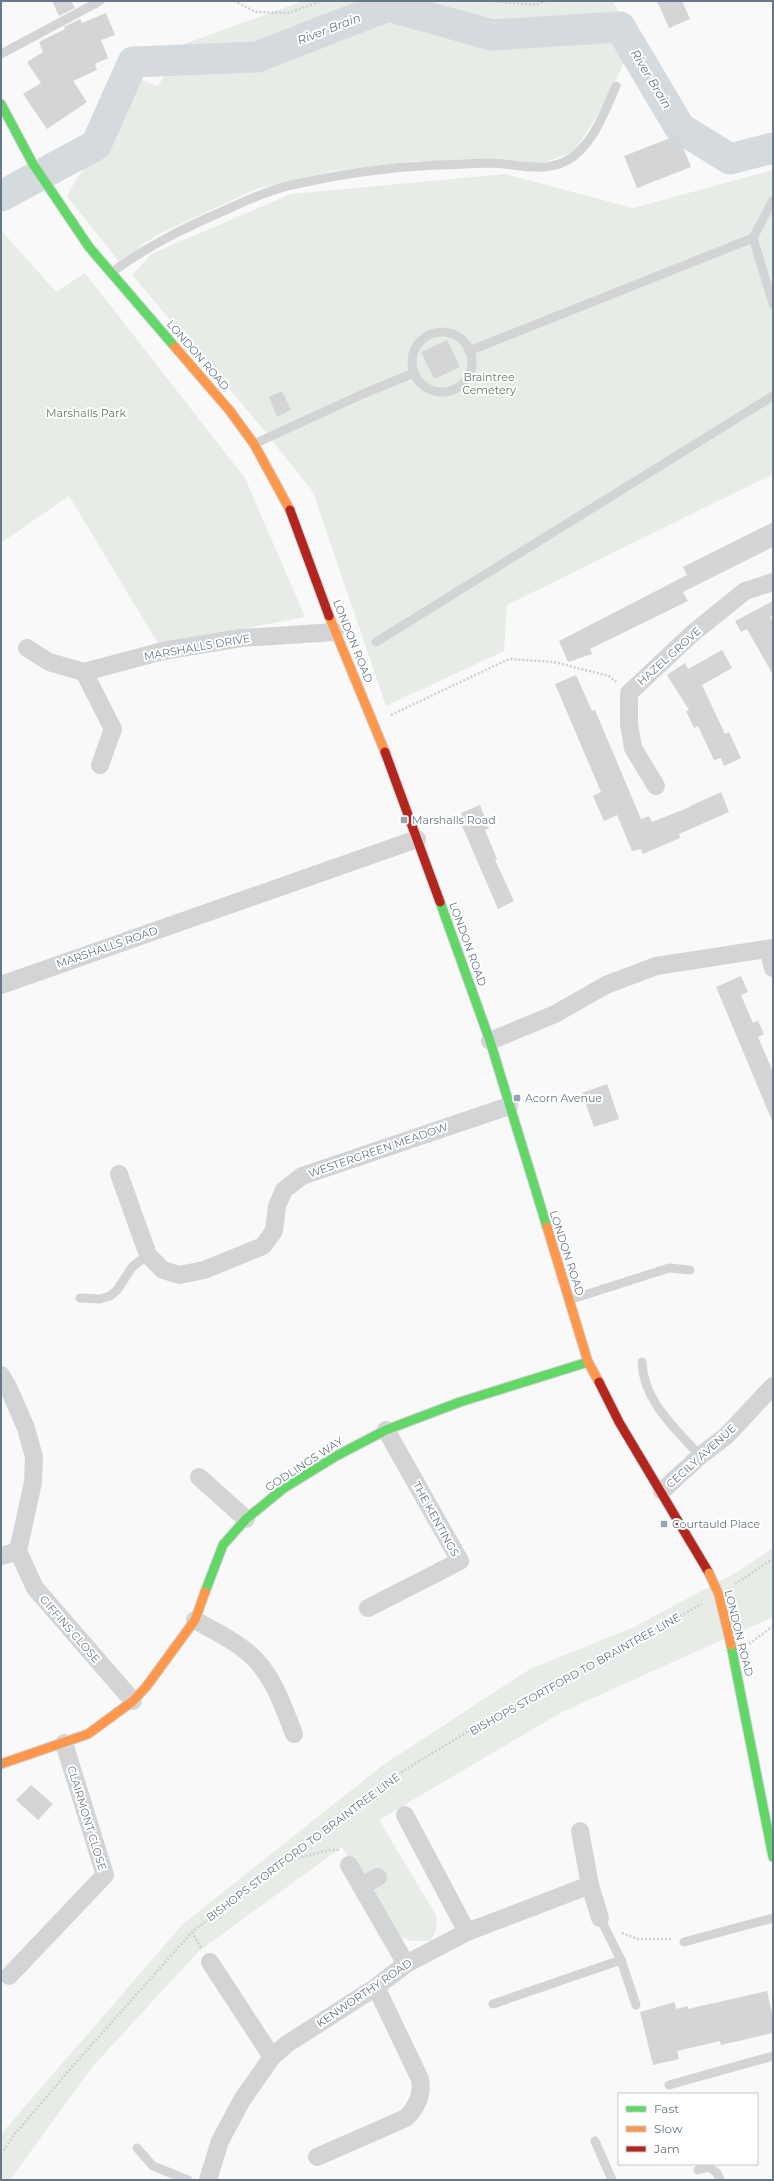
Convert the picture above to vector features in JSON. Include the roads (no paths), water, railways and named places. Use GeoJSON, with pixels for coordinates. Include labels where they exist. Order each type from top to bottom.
{"type":"FeatureCollection","features":[{"type":"Feature","properties":{"kind":"street","name":"LONDON ROAD"},"geometry":{"type":"LineString","coordinates":[[1,104],[33,164],[89,247],[230,411],[254,444],[290,510],[335,632],[375,723],[490,1041],[588,1362],[619,1422],[662,1491],[709,1573],[719,1595],[732,1645],[773,1857]]}},
{"type":"Feature","properties":{"kind":"street","name":"HAZEL GROVE"},"geometry":{"type":"LineString","coordinates":[[656,786],[633,748],[629,724],[629,693],[693,633],[745,591],[773,582]]}},
{"type":"Feature","properties":{"kind":"street","name":"MARSHALLS DRIVE"},"geometry":{"type":"LineString","coordinates":[[84,672],[163,651],[241,638],[335,632]]}},
{"type":"Feature","properties":{"kind":"street"},"geometry":{"type":"LineString","coordinates":[[27,648],[48,662],[84,672],[113,729],[100,765]]}},
{"type":"Feature","properties":{"kind":"street","name":"MARSHALLS ROAD"},"geometry":{"type":"LineString","coordinates":[[1,985],[417,839]]}},
{"type":"Feature","properties":{"kind":"street"},"geometry":{"type":"LineString","coordinates":[[490,1041],[555,1014],[606,986],[656,966],[770,949],[773,968]]}},
{"type":"Feature","properties":{"kind":"street","name":"WESTERGREEN MEADOW"},"geometry":{"type":"LineString","coordinates":[[119,1174],[148,1255],[163,1270],[179,1275],[204,1270],[263,1246],[274,1231],[277,1206],[284,1190],[302,1176],[509,1106]]}},
{"type":"Feature","properties":{"kind":"street","name":"GODLINGS WAY"},"geometry":{"type":"LineString","coordinates":[[1,1764],[88,1734],[133,1701],[146,1687],[195,1620],[223,1545],[246,1519],[284,1488],[338,1455],[386,1430],[460,1402],[588,1362]]}},
{"type":"Feature","properties":{"kind":"street","name":"GIFFINS CLOSE"},"geometry":{"type":"LineString","coordinates":[[1,1375],[10,1388],[26,1428],[34,1457],[33,1482],[9,1554],[35,1588],[133,1701]]}},
{"type":"Feature","properties":{"kind":"street","name":"CECILY AVENUE"},"geometry":{"type":"LineString","coordinates":[[662,1491],[700,1456],[726,1436],[773,1386]]}},
{"type":"Feature","properties":{"kind":"street","name":"THE KENTINGS"},"geometry":{"type":"LineString","coordinates":[[368,1608],[460,1561],[386,1430]]}},
{"type":"Feature","properties":{"kind":"street"},"geometry":{"type":"LineString","coordinates":[[199,1476],[246,1519]]}},
{"type":"Feature","properties":{"kind":"street"},"geometry":{"type":"LineString","coordinates":[[195,1620],[243,1648],[262,1667],[279,1694],[294,1734]]}},
{"type":"Feature","properties":{"kind":"street","name":"CLAIRMONT CLOSE"},"geometry":{"type":"LineString","coordinates":[[9,1976],[104,1875],[64,1743]]}},
{"type":"Feature","properties":{"kind":"street"},"geometry":{"type":"LineString","coordinates":[[405,1815],[467,1932]]}},
{"type":"Feature","properties":{"kind":"street"},"geometry":{"type":"LineString","coordinates":[[580,1831],[590,1886],[600,1918]]}},
{"type":"Feature","properties":{"kind":"street"},"geometry":{"type":"LineString","coordinates":[[349,1865],[406,1964]]}},
{"type":"Feature","properties":{"kind":"street"},"geometry":{"type":"LineString","coordinates":[[361,1886],[378,1877]]}},
{"type":"Feature","properties":{"kind":"street","name":"KENWORTHY ROAD"},"geometry":{"type":"LineString","coordinates":[[208,2180],[220,2141],[242,2100],[272,2057],[287,2044],[376,1987],[406,1964],[467,1932],[590,1886]]}},
{"type":"Feature","properties":{"kind":"street"},"geometry":{"type":"LineString","coordinates":[[210,1962],[272,2057]]}},
{"type":"Feature","properties":{"kind":"street"},"geometry":{"type":"LineString","coordinates":[[317,2157],[406,2118],[412,2112],[421,2095],[420,2079],[376,1987]]}},
{"type":"Feature","properties":{"kind":"lane"},"geometry":{"type":"LineString","coordinates":[[1,54],[100,1]]}},
{"type":"Feature","properties":{"kind":"lane"},"geometry":{"type":"LineString","coordinates":[[111,273],[139,252],[192,225],[257,196],[295,184],[422,166],[492,163],[536,167],[557,165],[574,156],[585,145],[616,86]]}},
{"type":"Feature","properties":{"kind":"lane"},"geometry":{"type":"LineString","coordinates":[[469,351],[753,238],[773,200]]}},
{"type":"Feature","properties":{"kind":"lane"},"geometry":{"type":"LineString","coordinates":[[753,238],[773,304]]}},
{"type":"Feature","properties":{"kind":"lane"},"geometry":{"type":"LineString","coordinates":[[442,331],[456,334],[467,344],[472,358],[470,372],[462,384],[449,391],[435,391],[422,384],[414,373],[412,358],[417,345],[428,335],[442,331]]}},
{"type":"Feature","properties":{"kind":"lane"},"geometry":{"type":"LineString","coordinates":[[254,444],[365,393],[414,373]]}},
{"type":"Feature","properties":{"kind":"lane"},"geometry":{"type":"LineString","coordinates":[[376,642],[773,396]]}},
{"type":"Feature","properties":{"kind":"lane"},"geometry":{"type":"LineString","coordinates":[[80,1298],[100,1299],[110,1296],[117,1290],[133,1266],[148,1255]]}},
{"type":"Feature","properties":{"kind":"lane"},"geometry":{"type":"LineString","coordinates":[[570,1300],[669,1268],[690,1270]]}},
{"type":"Feature","properties":{"kind":"lane"},"geometry":{"type":"LineString","coordinates":[[642,1362],[643,1376],[652,1397],[664,1416],[700,1456]]}},
{"type":"Feature","properties":{"kind":"lane"},"geometry":{"type":"LineString","coordinates":[[600,1918],[621,1960],[636,2005]]}},
{"type":"Feature","properties":{"kind":"lane"},"geometry":{"type":"LineString","coordinates":[[684,1942],[773,1918]]}},
{"type":"Feature","properties":{"kind":"lane"},"geometry":{"type":"LineString","coordinates":[[493,2004],[621,1960]]}},
{"type":"Feature","properties":{"kind":"lane"},"geometry":{"type":"LineString","coordinates":[[669,2085],[773,2056]]}},
{"type":"Feature","properties":{"kind":"lane"},"geometry":{"type":"LineString","coordinates":[[595,2141],[612,2180]]}},
{"type":"Feature","properties":{"kind":"lane"},"geometry":{"type":"LineString","coordinates":[[137,2148],[153,2166],[188,2180]]}},
{"type":"Feature","properties":{"kind":"lane"},"geometry":{"type":"LineString","coordinates":[[698,2170],[709,2167],[717,2173],[720,2180]]}},
{"type":"Feature","properties":{"kind":"waterway","name":"River Brain"},"geometry":{"type":"LineString","coordinates":[[1,196],[96,145],[133,62],[257,57],[388,6],[492,35],[620,27],[680,128],[730,159],[773,148]]}},
{"type":"Feature","properties":{"kind":"place","name":"Marshalls Road"},"geometry":{"type":"Point","coordinates":[404,820]}},
{"type":"Feature","properties":{"kind":"place","name":"Acorn Avenue"},"geometry":{"type":"Point","coordinates":[517,1098]}},
{"type":"Feature","properties":{"kind":"place","name":"Courtauld Place"},"geometry":{"type":"Point","coordinates":[664,1524]}},
{"type":"Feature","properties":{"kind":"park label","name":"Braintree Cemetery"},"geometry":{"type":"Point","coordinates":[489,383]}},
{"type":"Feature","properties":{"kind":"park label","name":"Marshalls Park"},"geometry":{"type":"Point","coordinates":[86,413]}}]}
